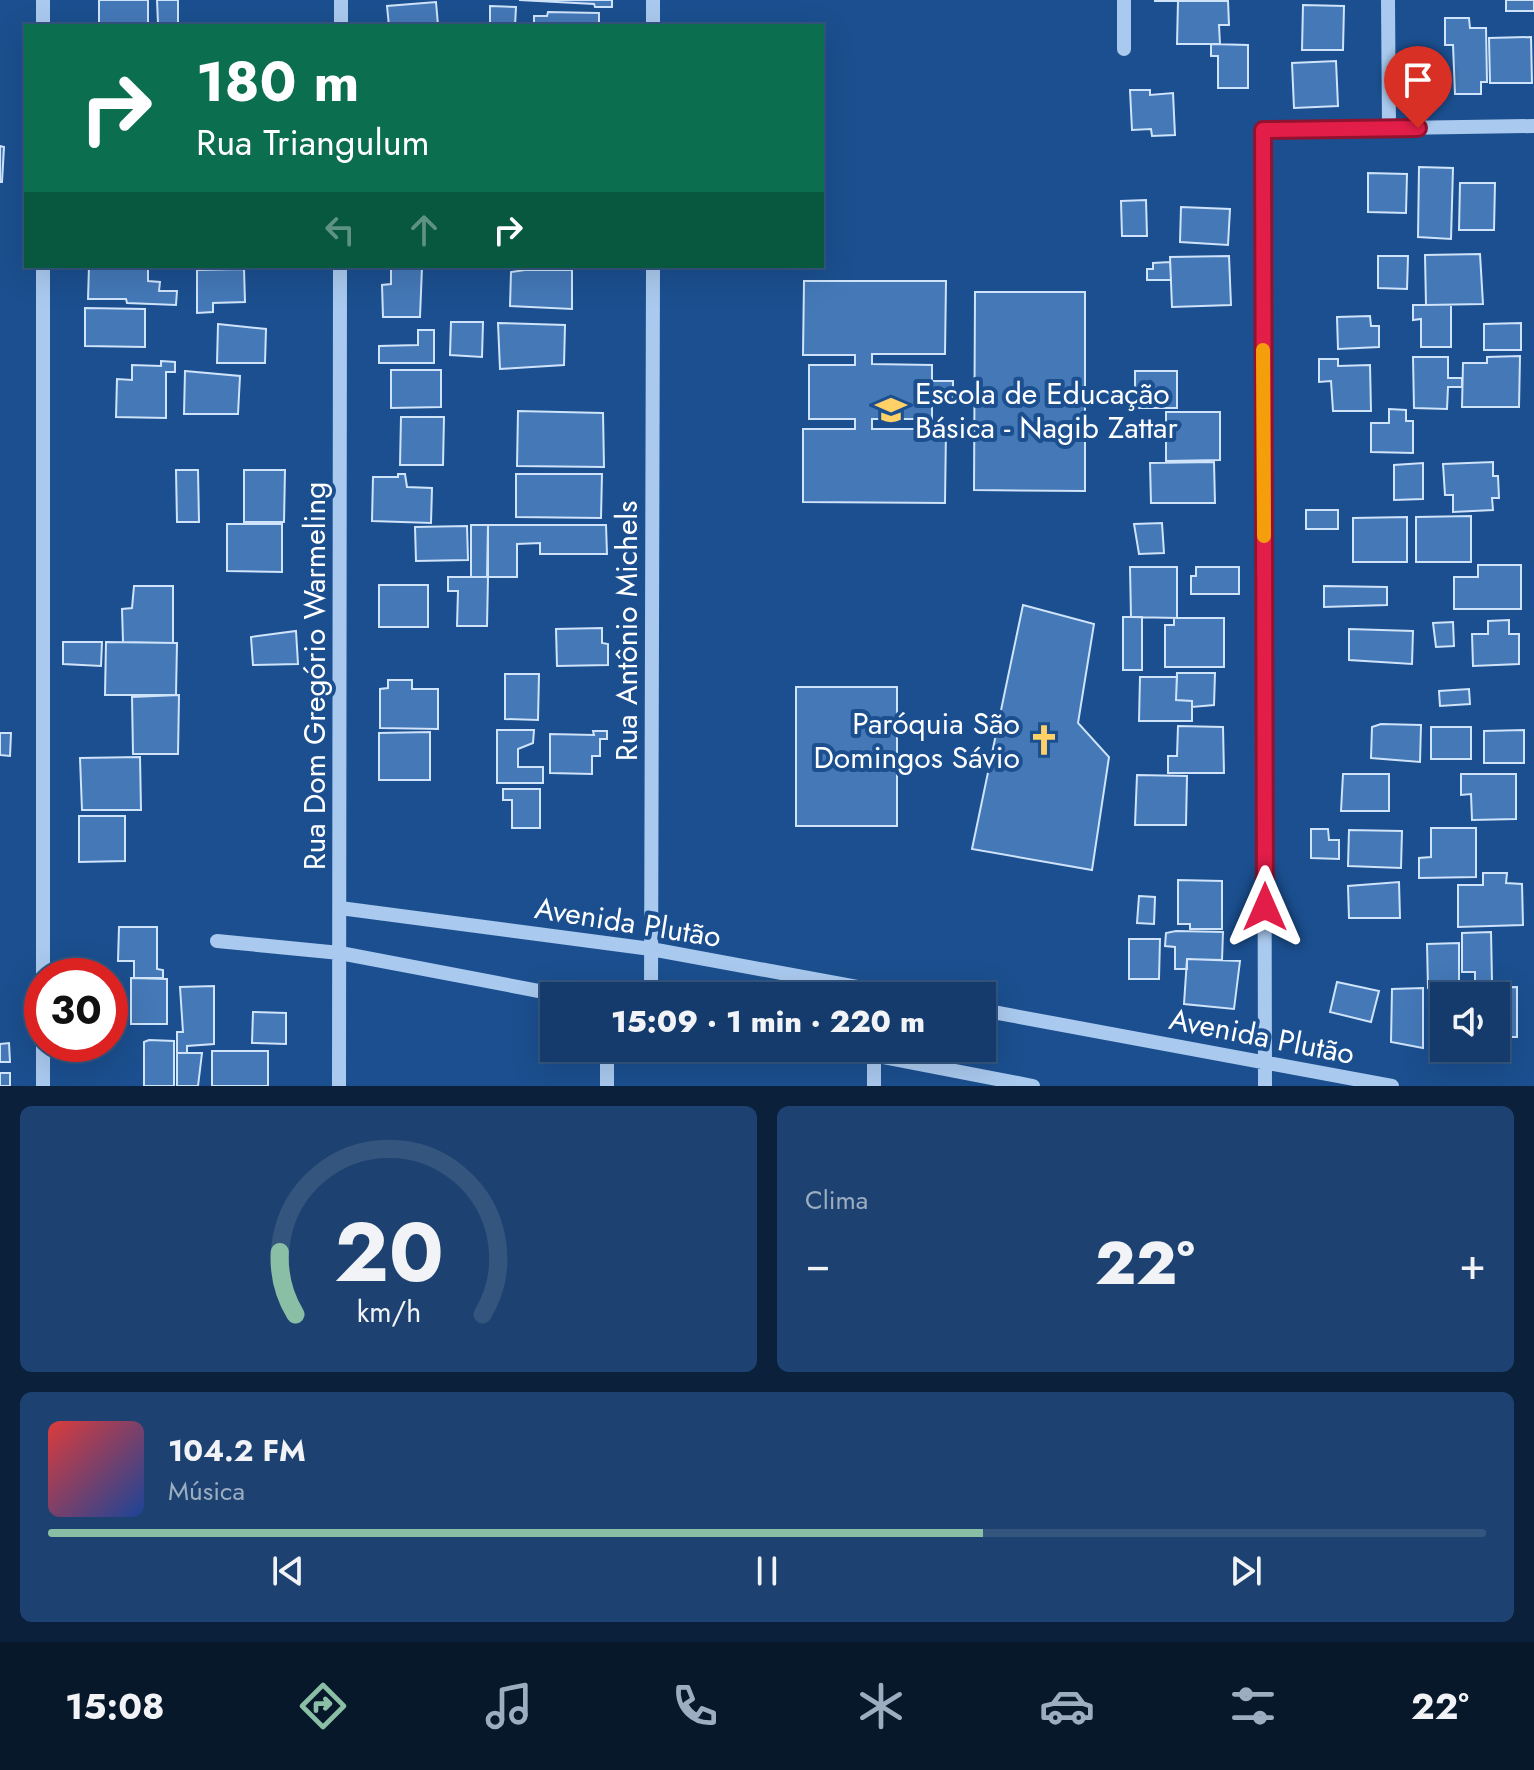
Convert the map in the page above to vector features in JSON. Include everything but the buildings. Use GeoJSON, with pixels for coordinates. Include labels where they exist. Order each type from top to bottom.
{"type":"FeatureCollection","features":[{"type":"Feature","properties":{"kind":"street"},"geometry":{"type":"LineString","coordinates":[[43,0],[43,24]]}},
{"type":"Feature","properties":{"kind":"street"},"geometry":{"type":"LineString","coordinates":[[341,0],[341,24]]}},
{"type":"Feature","properties":{"kind":"street"},"geometry":{"type":"LineString","coordinates":[[653,0],[653,24]]}},
{"type":"Feature","properties":{"kind":"street"},"geometry":{"type":"LineString","coordinates":[[1124,0],[1124,49]]}},
{"type":"Feature","properties":{"kind":"street"},"geometry":{"type":"LineString","coordinates":[[1388,0],[1389,128]]}},
{"type":"Feature","properties":{"kind":"street"},"geometry":{"type":"LineString","coordinates":[[1265,1086],[1263,130],[1534,126]]}},
{"type":"Feature","properties":{"kind":"street"},"geometry":{"type":"LineString","coordinates":[[43,268],[43,958]]}},
{"type":"Feature","properties":{"kind":"street","name":"Rua Dom Gregório Warmeling"},"geometry":{"type":"LineString","coordinates":[[339,1086],[340,268]]}},
{"type":"Feature","properties":{"kind":"street","name":"Rua Antônio Michels"},"geometry":{"type":"LineString","coordinates":[[651,982],[653,268]]}},
{"type":"Feature","properties":{"kind":"street","name":"Avenida Plutão"},"geometry":{"type":"LineString","coordinates":[[340,908],[651,949],[830,982]]}},
{"type":"Feature","properties":{"kind":"street"},"geometry":{"type":"LineString","coordinates":[[217,941],[340,953],[540,991]]}},
{"type":"Feature","properties":{"kind":"street","name":"Avenida Plutão"},"geometry":{"type":"LineString","coordinates":[[996,1013],[1392,1086]]}},
{"type":"Feature","properties":{"kind":"street"},"geometry":{"type":"LineString","coordinates":[[43,1062],[43,1086]]}},
{"type":"Feature","properties":{"kind":"street"},"geometry":{"type":"LineString","coordinates":[[607,1062],[607,1086]]}},
{"type":"Feature","properties":{"kind":"street"},"geometry":{"type":"LineString","coordinates":[[874,1062],[874,1086]]}},
{"type":"Feature","properties":{"kind":"street"},"geometry":{"type":"LineString","coordinates":[[910,1062],[1033,1086]]}},
{"type":"Feature","properties":{"kind":"slow traffic"},"geometry":{"type":"LineString","coordinates":[[1263,350],[1264,536]]}},
{"type":"Feature","properties":{"kind":"place","name":"Escola de Educação Básica - Nagib Zattar"},"geometry":{"type":"Point","coordinates":[891,410]}},
{"type":"Feature","properties":{"kind":"place","name":"Paróquia São Domingos Sávio"},"geometry":{"type":"Point","coordinates":[1044,740]}},
{"type":"Feature","properties":{"kind":"route"},"geometry":{"type":"LineString","coordinates":[[1265,907],[1263,130],[1418,128]]}}]}
